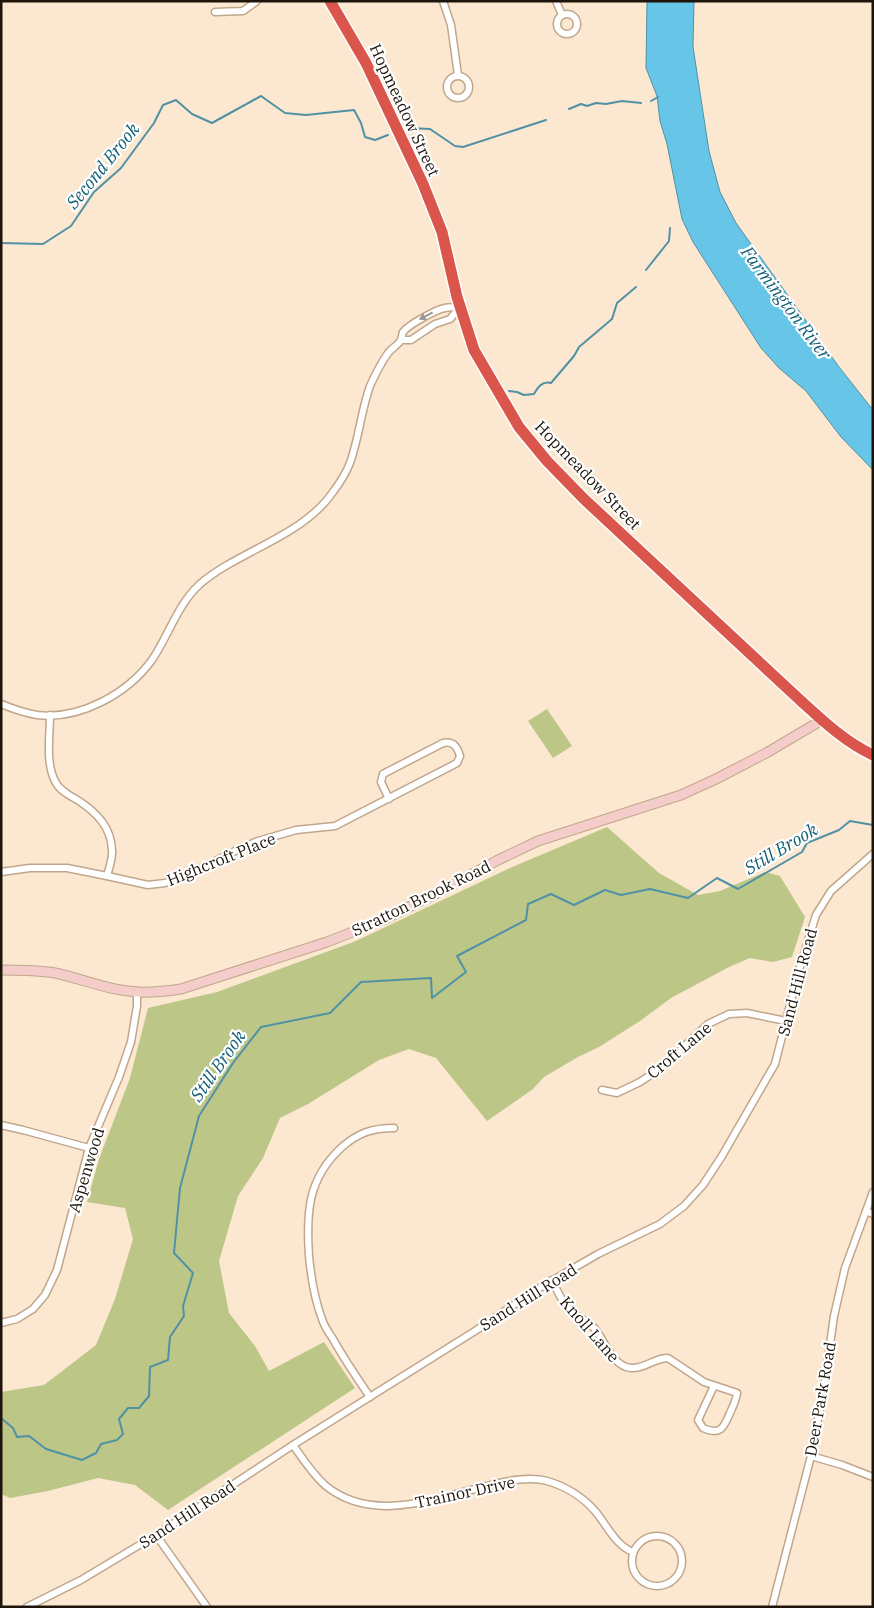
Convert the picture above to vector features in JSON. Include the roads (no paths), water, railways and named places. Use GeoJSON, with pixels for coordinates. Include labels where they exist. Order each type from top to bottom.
{"type":"FeatureCollection","features":[{"type":"Feature","properties":{"kind":"highway","name":"Hopmeadow Street"},"geometry":{"type":"LineString","coordinates":[[330,1],[366,63],[430,200],[444,240],[460,307],[474,350],[518,427],[584,500],[822,720],[859,749],[873,755]]}},
{"type":"Feature","properties":{"kind":"street"},"geometry":{"type":"LineString","coordinates":[[215,12],[243,11],[257,1]]}},
{"type":"Feature","properties":{"kind":"street"},"geometry":{"type":"LineString","coordinates":[[443,1],[451,25],[458,75]]}},
{"type":"Feature","properties":{"kind":"street"},"geometry":{"type":"LineString","coordinates":[[556,1],[562,15]]}},
{"type":"Feature","properties":{"kind":"street"},"geometry":{"type":"LineString","coordinates":[[401,340],[411,340],[435,324],[450,319],[460,307]]}},
{"type":"Feature","properties":{"kind":"street"},"geometry":{"type":"LineString","coordinates":[[1,704],[14,710],[38,715],[50,715],[92,708],[121,691],[152,660],[188,596],[215,573],[306,521],[332,494],[350,464],[370,388],[389,352],[401,340],[403,332],[423,318],[444,308],[460,307]]}},
{"type":"Feature","properties":{"kind":"street"},"geometry":{"type":"LineString","coordinates":[[50,715],[50,762],[52,774],[57,785],[68,795],[98,815],[107,828],[112,851],[107,876]]}},
{"type":"Feature","properties":{"kind":"street","name":"Stratton Brook Road"},"geometry":{"type":"LineString","coordinates":[[1,970],[30,970],[56,974],[137,992],[181,989],[343,936],[383,920],[538,841],[658,803],[699,787],[785,743],[822,720]]}},
{"type":"Feature","properties":{"kind":"street","name":"Highcroft Place"},"geometry":{"type":"LineString","coordinates":[[1,872],[30,868],[67,868],[148,885],[165,883],[184,877],[258,841],[296,830],[335,826],[389,799],[457,763],[460,756],[454,744],[449,742],[443,743],[383,774],[381,782],[389,799]]}},
{"type":"Feature","properties":{"kind":"street","name":"Sand Hill Road"},"geometry":{"type":"LineString","coordinates":[[28,1607],[81,1580],[156,1535],[552,1280],[598,1254],[660,1224],[684,1206],[704,1185],[764,1086],[775,1064],[799,970],[816,915],[832,891],[873,854]]}},
{"type":"Feature","properties":{"kind":"street","name":"Aspenwood"},"geometry":{"type":"LineString","coordinates":[[1,1323],[16,1319],[33,1309],[45,1295],[57,1270],[89,1148],[119,1077],[131,1042],[137,1006],[137,992]]}},
{"type":"Feature","properties":{"kind":"street","name":"Croft Lane"},"geometry":{"type":"LineString","coordinates":[[602,1090],[617,1093],[640,1082],[661,1068],[708,1024],[729,1014],[747,1012],[786,1021]]}},
{"type":"Feature","properties":{"kind":"street"},"geometry":{"type":"LineString","coordinates":[[1,1126],[89,1148]]}},
{"type":"Feature","properties":{"kind":"street"},"geometry":{"type":"LineString","coordinates":[[370,1397],[322,1321],[312,1284],[306,1230],[314,1188],[329,1160],[349,1141],[362,1133],[378,1128],[394,1128]]}},
{"type":"Feature","properties":{"kind":"street","name":"Deer Park Road"},"geometry":{"type":"LineString","coordinates":[[772,1607],[811,1456],[824,1387],[834,1316],[846,1268],[873,1192]]}},
{"type":"Feature","properties":{"kind":"street"},"geometry":{"type":"LineString","coordinates":[[866,1211],[873,1214]]}},
{"type":"Feature","properties":{"kind":"street","name":"Knoll Lane"},"geometry":{"type":"LineString","coordinates":[[552,1280],[569,1310],[589,1323],[614,1358],[622,1365],[629,1368],[640,1368],[655,1360],[668,1358],[693,1376],[714,1386],[737,1393],[727,1424],[723,1429],[717,1431],[703,1428],[698,1420],[714,1386]]}},
{"type":"Feature","properties":{"kind":"street","name":"Trainor Drive"},"geometry":{"type":"LineString","coordinates":[[293,1445],[307,1465],[325,1485],[343,1496],[369,1504],[402,1505],[497,1483],[535,1479],[547,1481],[573,1492],[586,1502],[627,1550],[633,1552]]}},
{"type":"Feature","properties":{"kind":"street"},"geometry":{"type":"LineString","coordinates":[[811,1456],[873,1477]]}},
{"type":"Feature","properties":{"kind":"street"},"geometry":{"type":"LineString","coordinates":[[156,1535],[207,1607]]}},
{"type":"Feature","properties":{"kind":"street"},"geometry":{"type":"LineString","coordinates":[[654,1536],[667,1539],[675,1545],[680,1554],[680,1568],[677,1576],[664,1585],[648,1585],[641,1581],[632,1568],[633,1552],[642,1541],[648,1538],[654,1536]]}},
{"type":"Feature","properties":{"kind":"water","name":"Farmington River"},"geometry":{"type":"Polygon","coordinates":[[[647,1],[694,1],[693,47],[709,151],[720,192],[736,223],[839,367],[873,410],[873,470],[841,437],[806,391],[779,368],[761,348],[693,242],[682,219],[667,144],[660,121],[657,96],[646,68],[647,1]]]}},
{"type":"Feature","properties":{"kind":"waterway","name":"Second Brook"},"geometry":{"type":"LineString","coordinates":[[1,243],[43,244],[71,226],[94,192],[121,168],[154,123],[163,105],[176,100],[192,114],[212,123],[261,96],[285,113],[306,115],[354,110],[361,123],[365,137],[375,140],[388,135]]}},
{"type":"Feature","properties":{"kind":"waterway","name":"Second Brook"},"geometry":{"type":"LineString","coordinates":[[651,101],[658,97]]}},
{"type":"Feature","properties":{"kind":"waterway","name":"Second Brook"},"geometry":{"type":"LineString","coordinates":[[569,109],[581,104],[587,106],[596,103],[606,104],[622,101],[641,103]]}},
{"type":"Feature","properties":{"kind":"waterway","name":"Second Brook"},"geometry":{"type":"LineString","coordinates":[[408,128],[430,129],[455,146],[463,147],[546,120]]}},
{"type":"Feature","properties":{"kind":"waterway"},"geometry":{"type":"LineString","coordinates":[[646,270],[669,241],[670,228]]}},
{"type":"Feature","properties":{"kind":"waterway"},"geometry":{"type":"LineString","coordinates":[[509,391],[524,395],[534,394],[543,384],[551,383],[574,356],[579,347],[612,319],[617,303],[636,287]]}},
{"type":"Feature","properties":{"kind":"waterway","name":"Still Brook"},"geometry":{"type":"LineString","coordinates":[[1,1418],[13,1428],[17,1437],[29,1436],[46,1449],[82,1460],[96,1453],[101,1444],[117,1440],[123,1434],[119,1419],[128,1408],[139,1408],[149,1396],[150,1367],[168,1360],[170,1337],[184,1316],[183,1306],[193,1273],[174,1253],[180,1188],[199,1116],[233,1063],[261,1027],[330,1013],[361,982],[431,978],[432,998],[466,972],[457,956],[526,920],[528,904],[551,894],[574,905],[605,890],[621,895],[650,889],[688,898],[717,878],[738,889],[802,852],[807,843],[839,830],[850,821],[873,825]]}}]}
